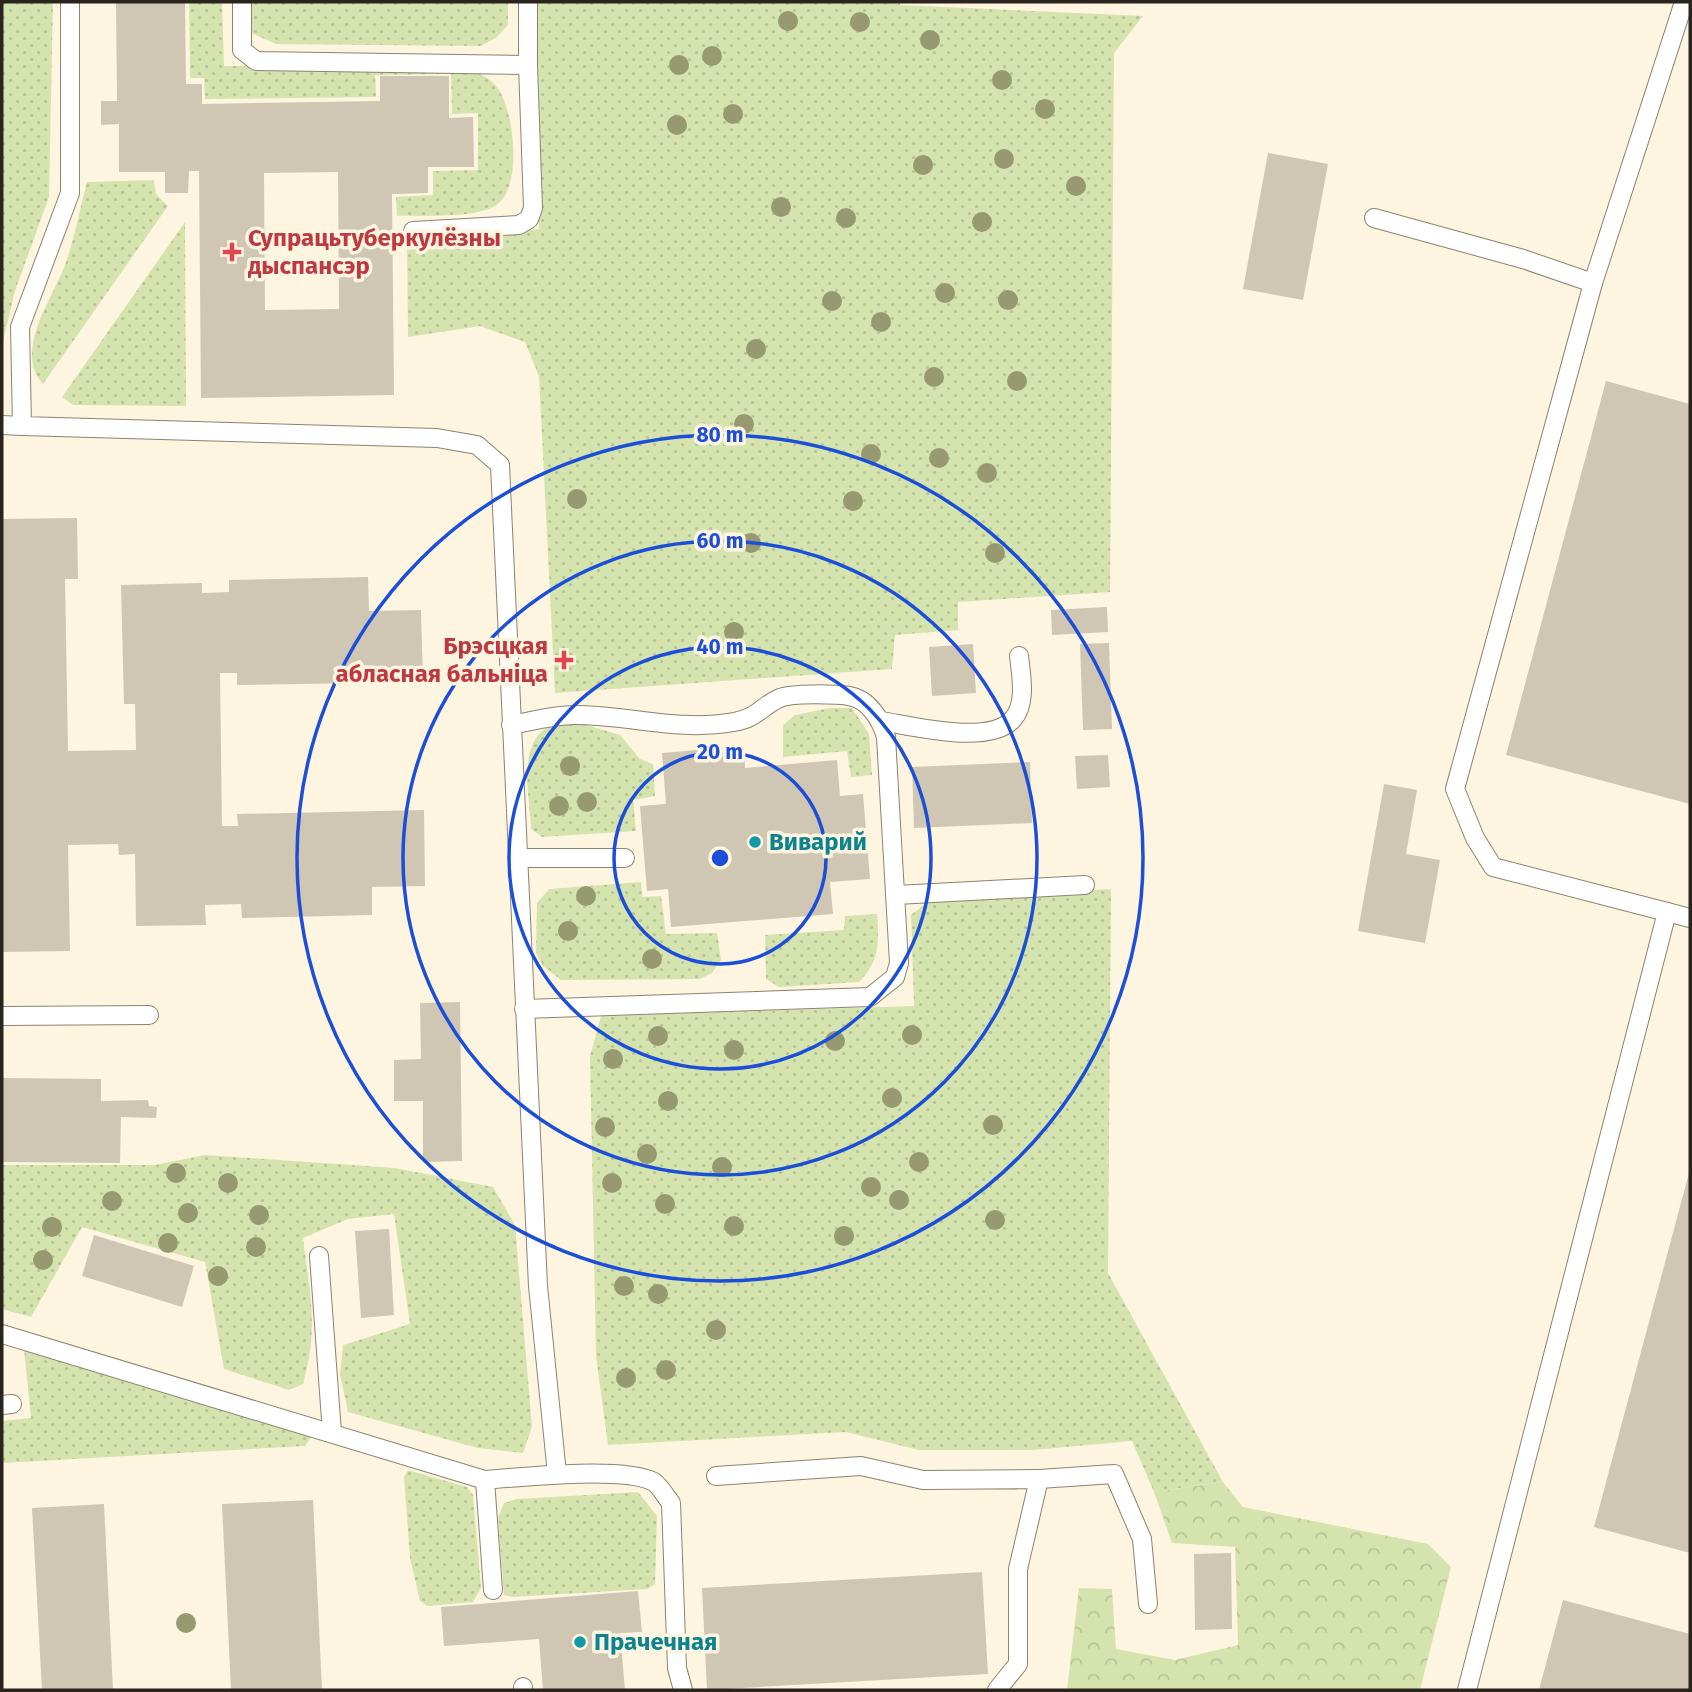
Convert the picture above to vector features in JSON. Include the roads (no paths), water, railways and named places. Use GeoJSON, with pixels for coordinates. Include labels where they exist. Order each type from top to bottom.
{"type":"FeatureCollection","features":[{"type":"Feature","properties":{"kind":"lane"},"geometry":{"type":"LineString","coordinates":[[22,426],[20,327],[69,193],[70,2]]}},
{"type":"Feature","properties":{"kind":"lane"},"geometry":{"type":"LineString","coordinates":[[242,2],[242,50],[257,61],[528,65]]}},
{"type":"Feature","properties":{"kind":"lane"},"geometry":{"type":"LineString","coordinates":[[414,231],[519,225],[529,219],[533,208],[528,2]]}},
{"type":"Feature","properties":{"kind":"lane"},"geometry":{"type":"LineString","coordinates":[[1684,2],[1593,283],[1455,789],[1475,838],[1493,867],[1690,918]]}},
{"type":"Feature","properties":{"kind":"lane"},"geometry":{"type":"LineString","coordinates":[[1374,218],[1523,259],[1593,283]]}},
{"type":"Feature","properties":{"kind":"lane"},"geometry":{"type":"LineString","coordinates":[[2,425],[437,438],[477,445],[500,465],[538,1286],[557,1474]]}},
{"type":"Feature","properties":{"kind":"lane"},"geometry":{"type":"LineString","coordinates":[[881,720],[969,733],[995,730],[1013,719],[1023,693],[1019,656]]}},
{"type":"Feature","properties":{"kind":"lane"},"geometry":{"type":"LineString","coordinates":[[511,724],[573,715],[676,727],[735,722],[758,715],[783,696],[850,696],[862,700],[881,720],[886,737],[896,895],[899,963],[895,977],[870,997],[524,1009]]}},
{"type":"Feature","properties":{"kind":"lane"},"geometry":{"type":"LineString","coordinates":[[518,858],[625,858]]}},
{"type":"Feature","properties":{"kind":"lane"},"geometry":{"type":"LineString","coordinates":[[896,895],[1085,885]]}},
{"type":"Feature","properties":{"kind":"lane"},"geometry":{"type":"LineString","coordinates":[[1467,1690],[1667,912]]}},
{"type":"Feature","properties":{"kind":"lane"},"geometry":{"type":"LineString","coordinates":[[2,1016],[149,1015]]}},
{"type":"Feature","properties":{"kind":"lane"},"geometry":{"type":"LineString","coordinates":[[319,1256],[332,1433]]}},
{"type":"Feature","properties":{"kind":"lane"},"geometry":{"type":"LineString","coordinates":[[2,1334],[485,1480],[557,1474],[655,1482],[671,1503],[677,1668],[683,1690]]}},
{"type":"Feature","properties":{"kind":"lane"},"geometry":{"type":"LineString","coordinates":[[716,1476],[861,1466],[923,1480],[1039,1479],[1114,1474],[1142,1539],[1149,1604]]}},
{"type":"Feature","properties":{"kind":"lane"},"geometry":{"type":"LineString","coordinates":[[997,1690],[1018,1664],[1018,1569],[1039,1479]]}},
{"type":"Feature","properties":{"kind":"lane"},"geometry":{"type":"LineString","coordinates":[[485,1480],[493,1590]]}},
{"type":"Feature","properties":{"kind":"place","name":"Супрацьтуберкулёзны дыспансэр"},"geometry":{"type":"Point","coordinates":[232,252]}},
{"type":"Feature","properties":{"kind":"place","name":"Брэсцкая абласная бальніца"},"geometry":{"type":"Point","coordinates":[564,660]}},
{"type":"Feature","properties":{"kind":"place","name":"Виварий"},"geometry":{"type":"Point","coordinates":[755,842]}},
{"type":"Feature","properties":{"kind":"place","name":"Прачечная"},"geometry":{"type":"Point","coordinates":[580,1642]}}]}
